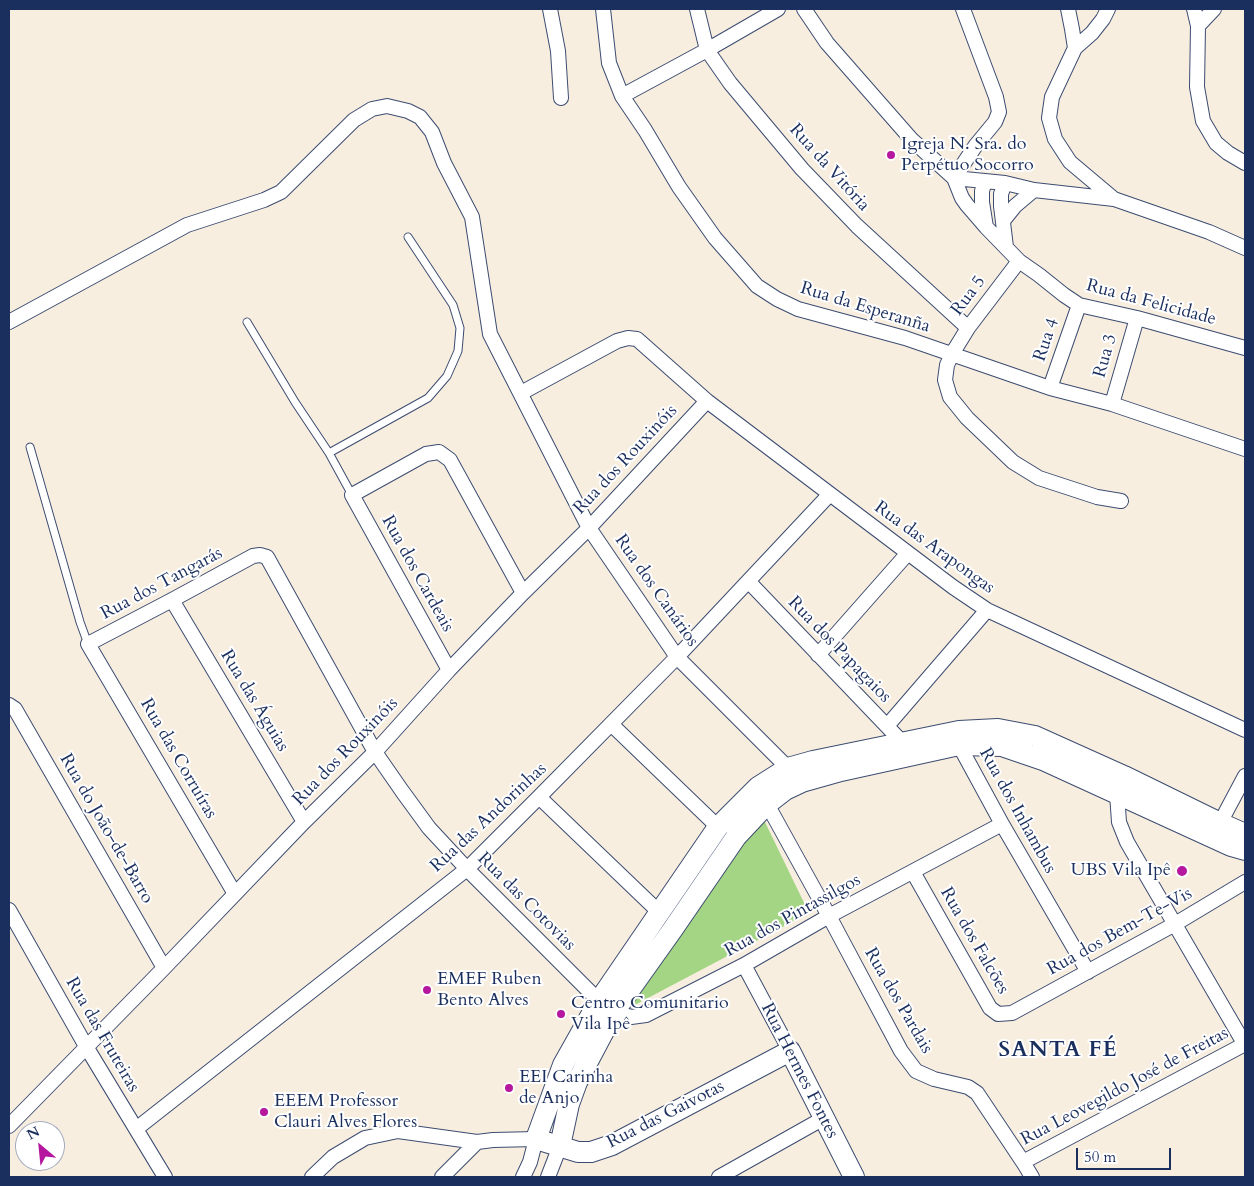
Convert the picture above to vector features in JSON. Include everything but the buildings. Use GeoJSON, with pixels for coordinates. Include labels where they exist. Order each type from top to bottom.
{"type":"FeatureCollection","features":[{"type":"Feature","properties":{"kind":"street"},"geometry":{"type":"LineString","coordinates":[[550,9],[558,51],[561,98]]}},
{"type":"Feature","properties":{"kind":"street","name":"Rua da Esperanña"},"geometry":{"type":"LineString","coordinates":[[603,9],[610,63],[622,96],[679,187],[715,238],[757,286],[777,299],[798,309],[905,338],[1050,388],[1112,404],[1245,449]]}},
{"type":"Feature","properties":{"kind":"street","name":"Rua da Vitória"},"geometry":{"type":"LineString","coordinates":[[697,9],[707,50],[730,84],[802,169],[857,226],[968,328]]}},
{"type":"Feature","properties":{"kind":"street"},"geometry":{"type":"LineString","coordinates":[[622,96],[778,9]]}},
{"type":"Feature","properties":{"kind":"street"},"geometry":{"type":"LineString","coordinates":[[804,9],[827,43],[912,140],[954,178],[1005,183],[1034,190],[1114,199],[1209,232],[1245,248]]}},
{"type":"Feature","properties":{"kind":"street"},"geometry":{"type":"LineString","coordinates":[[954,178],[994,122],[999,112],[996,97],[963,9]]}},
{"type":"Feature","properties":{"kind":"street"},"geometry":{"type":"LineString","coordinates":[[1068,9],[1075,48]]}},
{"type":"Feature","properties":{"kind":"street"},"geometry":{"type":"LineString","coordinates":[[1108,9],[1092,33],[1075,48],[1052,97],[1049,118],[1055,139],[1070,162],[1114,199]]}},
{"type":"Feature","properties":{"kind":"street"},"geometry":{"type":"LineString","coordinates":[[1194,9],[1198,26],[1197,87],[1203,121],[1216,143],[1245,163]]}},
{"type":"Feature","properties":{"kind":"street"},"geometry":{"type":"LineString","coordinates":[[1198,26],[1214,9]]}},
{"type":"Feature","properties":{"kind":"street"},"geometry":{"type":"LineString","coordinates":[[9,322],[187,225],[264,200],[281,192],[354,120],[372,109],[387,106],[420,116],[432,132],[444,163],[472,217],[490,334],[520,392]]}},
{"type":"Feature","properties":{"kind":"street","name":"Rua da Felicidade"},"geometry":{"type":"LineString","coordinates":[[954,178],[967,205],[1019,261],[1079,305],[1137,318],[1245,348]]}},
{"type":"Feature","properties":{"kind":"street"},"geometry":{"type":"LineString","coordinates":[[985,181],[982,191],[982,202],[986,227]]}},
{"type":"Feature","properties":{"kind":"street"},"geometry":{"type":"LineString","coordinates":[[1005,183],[1001,194],[1001,206],[1006,247]]}},
{"type":"Feature","properties":{"kind":"street"},"geometry":{"type":"LineString","coordinates":[[1003,221],[1009,212],[1034,190]]}},
{"type":"Feature","properties":{"kind":"street","name":"Rua 5"},"geometry":{"type":"LineString","coordinates":[[952,354],[968,328],[1019,261]]}},
{"type":"Feature","properties":{"kind":"street","name":"Rua 4"},"geometry":{"type":"LineString","coordinates":[[1050,388],[1079,305]]}},
{"type":"Feature","properties":{"kind":"street","name":"Rua 3"},"geometry":{"type":"LineString","coordinates":[[1112,404],[1137,318]]}},
{"type":"Feature","properties":{"kind":"street","name":"Rua das Arapongas"},"geometry":{"type":"LineString","coordinates":[[520,392],[617,341],[628,338],[637,339],[707,401],[952,587],[987,610],[1245,730]]}},
{"type":"Feature","properties":{"kind":"street"},"geometry":{"type":"LineString","coordinates":[[952,354],[947,365],[945,380],[950,397],[967,418],[1013,462],[1039,478],[1097,497],[1121,501]]}},
{"type":"Feature","properties":{"kind":"street","name":"Rua dos Canários"},"geometry":{"type":"LineString","coordinates":[[520,392],[589,528],[677,657],[795,775]]}},
{"type":"Feature","properties":{"kind":"street","name":"Rua dos Rouxinóis"},"geometry":{"type":"LineString","coordinates":[[9,1126],[304,822],[375,752],[449,670],[522,593],[589,528],[707,401]]}},
{"type":"Feature","properties":{"kind":"street"},"geometry":{"type":"LineString","coordinates":[[352,495],[426,454],[439,452],[450,460],[522,593]]}},
{"type":"Feature","properties":{"kind":"street","name":"Rua das Andorinhas"},"geometry":{"type":"LineString","coordinates":[[136,1129],[467,869],[677,657],[830,494]]}},
{"type":"Feature","properties":{"kind":"street","name":"Rua dos Cardeais"},"geometry":{"type":"LineString","coordinates":[[352,495],[449,670]]}},
{"type":"Feature","properties":{"kind":"street"},"geometry":{"type":"LineString","coordinates":[[818,655],[908,552]]}},
{"type":"Feature","properties":{"kind":"street","name":"Rua das Cotovias"},"geometry":{"type":"LineString","coordinates":[[252,556],[260,555],[267,557],[375,752],[429,828],[467,869],[606,1007]]}},
{"type":"Feature","properties":{"kind":"street","name":"Rua dos Tangarás"},"geometry":{"type":"LineString","coordinates":[[88,644],[252,556]]}},
{"type":"Feature","properties":{"kind":"street","name":"Rua dos Papagaios"},"geometry":{"type":"LineString","coordinates":[[749,582],[903,743]]}},
{"type":"Feature","properties":{"kind":"street","name":"Rua das Águias"},"geometry":{"type":"LineString","coordinates":[[172,600],[304,822]]}},
{"type":"Feature","properties":{"kind":"street"},"geometry":{"type":"LineString","coordinates":[[887,726],[987,610]]}},
{"type":"Feature","properties":{"kind":"street","name":"Rua das Corruíras"},"geometry":{"type":"LineString","coordinates":[[88,644],[235,894]]}},
{"type":"Feature","properties":{"kind":"street","name":"Rua do João-de-Barro"},"geometry":{"type":"LineString","coordinates":[[12,707],[164,968]]}},
{"type":"Feature","properties":{"kind":"street"},"geometry":{"type":"LineString","coordinates":[[611,724],[718,827]]}},
{"type":"Feature","properties":{"kind":"street"},"geometry":{"type":"LineString","coordinates":[[523,1177],[530,1162],[536,1139],[562,1065],[606,1007],[672,929],[736,837],[767,804],[785,790],[795,775],[814,760],[959,731],[998,729],[1035,736],[1231,846],[1245,850]]}},
{"type":"Feature","properties":{"kind":"street"},"geometry":{"type":"LineString","coordinates":[[548,1177],[560,1146],[576,1082],[606,1007],[659,912],[718,827],[758,787],[795,775],[841,771],[959,745],[1002,746],[1120,785],[1245,834]]}},
{"type":"Feature","properties":{"kind":"street","name":"Rua dos Inhambus"},"geometry":{"type":"LineString","coordinates":[[959,745],[1002,824],[1088,972]]}},
{"type":"Feature","properties":{"kind":"street"},"geometry":{"type":"LineString","coordinates":[[1220,823],[1245,776]]}},
{"type":"Feature","properties":{"kind":"street"},"geometry":{"type":"LineString","coordinates":[[1120,785],[1118,822],[1127,842],[1245,1044]]}},
{"type":"Feature","properties":{"kind":"street"},"geometry":{"type":"LineString","coordinates":[[539,797],[659,912]]}},
{"type":"Feature","properties":{"kind":"street","name":"Rua dos Pardais"},"geometry":{"type":"LineString","coordinates":[[767,804],[901,1051],[916,1071],[934,1079],[968,1087],[977,1093],[1032,1177]]}},
{"type":"Feature","properties":{"kind":"street","name":"Rua dos Pintassilgos"},"geometry":{"type":"LineString","coordinates":[[606,1007],[631,1017],[646,1016],[744,965],[829,916],[1002,824]]}},
{"type":"Feature","properties":{"kind":"street","name":"Rua dos Falcões"},"geometry":{"type":"LineString","coordinates":[[913,872],[990,1008],[998,1014],[1012,1013]]}},
{"type":"Feature","properties":{"kind":"street","name":"Rua dos Bem-Te-Vis"},"geometry":{"type":"LineString","coordinates":[[1012,1013],[1175,924],[1245,882]]}},
{"type":"Feature","properties":{"kind":"street","name":"Rua das Fruteiras"},"geometry":{"type":"LineString","coordinates":[[9,910],[86,1048],[136,1129],[160,1174]]}},
{"type":"Feature","properties":{"kind":"street","name":"Rua Hermes Fontes"},"geometry":{"type":"LineString","coordinates":[[744,965],[854,1177]]}},
{"type":"Feature","properties":{"kind":"street","name":"Rua Leovegildo José de Freitas"},"geometry":{"type":"LineString","coordinates":[[1023,1162],[1245,1044]]}},
{"type":"Feature","properties":{"kind":"street","name":"Rua das Gaivotas"},"geometry":{"type":"LineString","coordinates":[[312,1177],[333,1157],[365,1138],[398,1131],[477,1142],[536,1139],[578,1152],[591,1152],[612,1145],[790,1051]]}},
{"type":"Feature","properties":{"kind":"street"},"geometry":{"type":"LineString","coordinates":[[718,1177],[824,1118]]}},
{"type":"Feature","properties":{"kind":"street"},"geometry":{"type":"LineString","coordinates":[[442,1177],[477,1142]]}},
{"type":"Feature","properties":{"kind":"lane"},"geometry":{"type":"LineString","coordinates":[[330,454],[428,398],[447,376],[458,351],[460,328],[453,305],[408,237]]}},
{"type":"Feature","properties":{"kind":"lane"},"geometry":{"type":"LineString","coordinates":[[247,322],[295,402],[330,454],[352,495]]}},
{"type":"Feature","properties":{"kind":"lane"},"geometry":{"type":"LineString","coordinates":[[30,448],[88,644]]}},
{"type":"Feature","properties":{"kind":"green space"},"geometry":{"type":"Polygon","coordinates":[[[764,820],[809,913],[629,1008],[747,833],[764,820]]]}},
{"type":"Feature","properties":{"kind":"place","name":"Igreja N. Sra. do Perpétuo Socorro"},"geometry":{"type":"Point","coordinates":[891,155]}},
{"type":"Feature","properties":{"kind":"place","name":"UBS Vila Ipê"},"geometry":{"type":"Point","coordinates":[1182,871]}},
{"type":"Feature","properties":{"kind":"place","name":"EMEF Ruben Bento Alves"},"geometry":{"type":"Point","coordinates":[427,990]}},
{"type":"Feature","properties":{"kind":"place","name":"Centro Comunitario Vila Ipê"},"geometry":{"type":"Point","coordinates":[561,1014]}},
{"type":"Feature","properties":{"kind":"place","name":"EEI Carinha de Anjo"},"geometry":{"type":"Point","coordinates":[509,1088]}},
{"type":"Feature","properties":{"kind":"place","name":"EEEM Professor Clauri Alves Flores"},"geometry":{"type":"Point","coordinates":[264,1112]}},
{"type":"Feature","properties":{"kind":"district","name":"SANTA FÉ"},"geometry":{"type":"Point","coordinates":[1058,1051]}}]}
